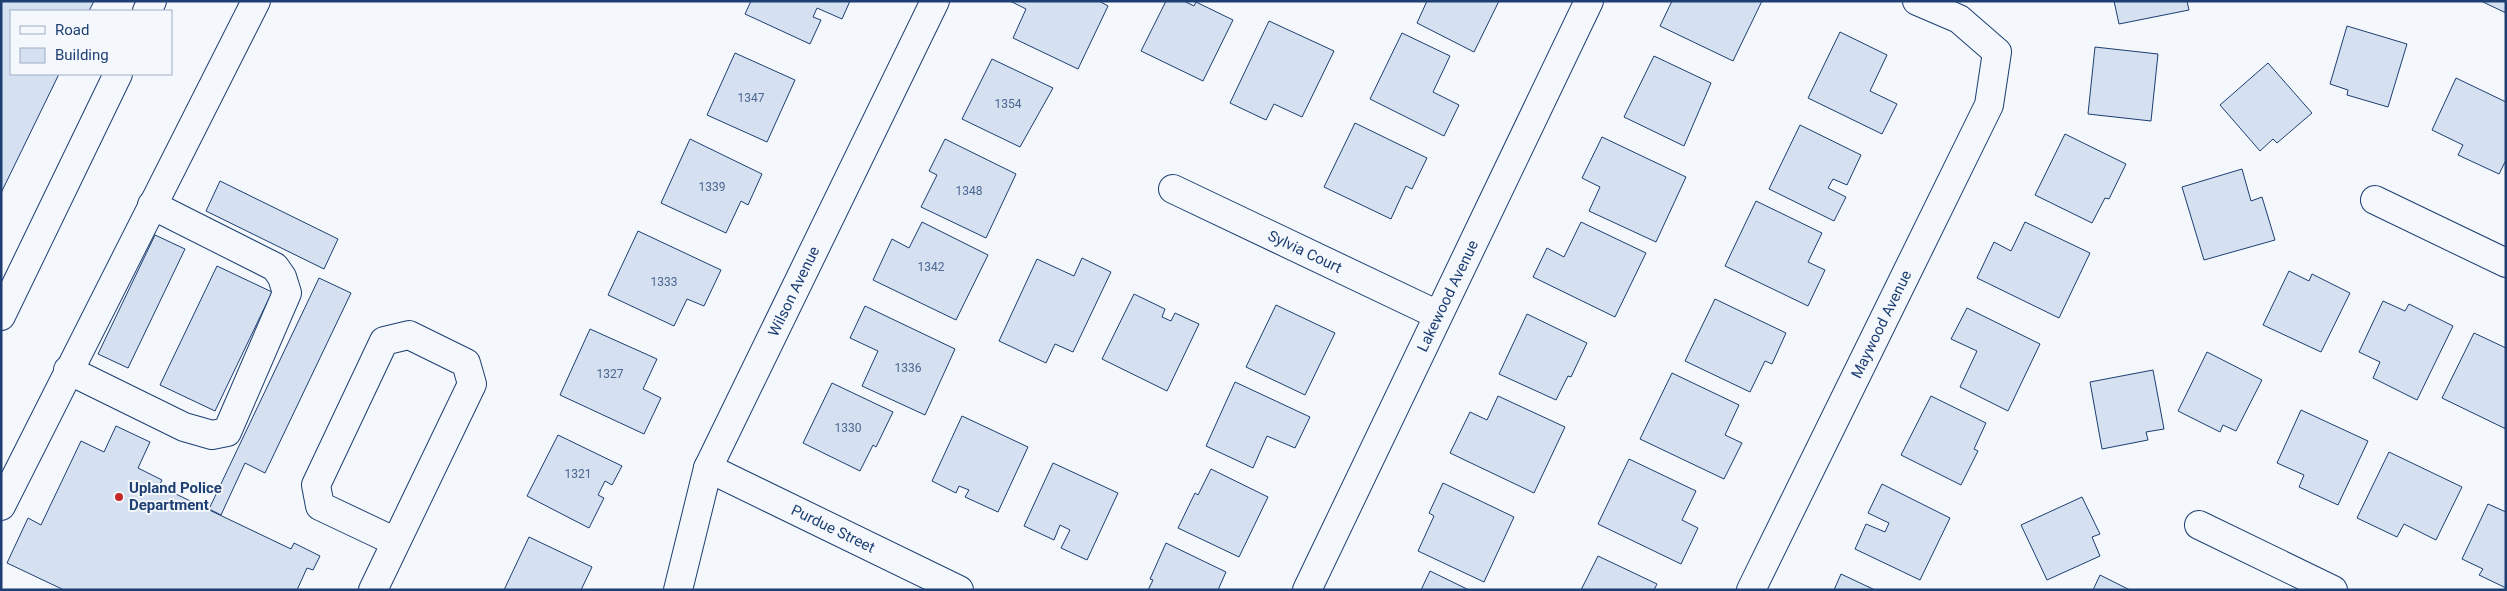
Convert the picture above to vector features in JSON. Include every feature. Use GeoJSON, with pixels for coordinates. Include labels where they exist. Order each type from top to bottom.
{"type":"FeatureCollection","features":[{"type":"Feature","properties":{"kind":"street"},"geometry":{"type":"LineString","coordinates":[[1,506],[256,1]]}},
{"type":"Feature","properties":{"kind":"street","name":"Wilson Avenue"},"geometry":{"type":"LineString","coordinates":[[678,590],[708,468],[935,1]]}},
{"type":"Feature","properties":{"kind":"street","name":"Lakewood Avenue"},"geometry":{"type":"LineString","coordinates":[[1306,590],[1589,1]]}},
{"type":"Feature","properties":{"kind":"street","name":"Maywood Avenue"},"geometry":{"type":"LineString","coordinates":[[1751,590],[1989,105],[1997,52],[1959,19],[1917,1]]}},
{"type":"Feature","properties":{"kind":"street"},"geometry":{"type":"LineString","coordinates":[[1,316],[118,75]]}},
{"type":"Feature","properties":{"kind":"street","name":"Sylvia Court"},"geometry":{"type":"LineString","coordinates":[[1173,189],[1438,315]]}},
{"type":"Feature","properties":{"kind":"street"},"geometry":{"type":"LineString","coordinates":[[2375,200],[2506,263]]}},
{"type":"Feature","properties":{"kind":"street"},"geometry":{"type":"LineString","coordinates":[[68,370],[184,427],[212,435],[227,432],[286,293],[282,277],[275,267],[152,205]]}},
{"type":"Feature","properties":{"kind":"street"},"geometry":{"type":"LineString","coordinates":[[373,590],[472,384],[466,363],[408,335],[384,341],[316,485],[320,506],[396,542]]}},
{"type":"Feature","properties":{"kind":"street","name":"Purdue Street"},"geometry":{"type":"LineString","coordinates":[[708,468],[958,590]]}},
{"type":"Feature","properties":{"kind":"street"},"geometry":{"type":"LineString","coordinates":[[2199,525],[2333,590]]}},
{"type":"Feature","properties":{"kind":"building"},"geometry":{"type":"Polygon","coordinates":[[[1,1],[94,1],[90,10],[10,10],[10,75],[59,75],[1,193],[1,1]]]}},
{"type":"Feature","properties":{"kind":"building"},"geometry":{"type":"Polygon","coordinates":[[[751,1],[850,1],[842,19],[817,8],[813,17],[821,20],[810,44],[745,14],[751,1]]]}},
{"type":"Feature","properties":{"kind":"building"},"geometry":{"type":"Polygon","coordinates":[[[1010,1],[1099,1],[1108,6],[1078,69],[1013,38],[1026,9],[1010,1]]]}},
{"type":"Feature","properties":{"kind":"building"},"geometry":{"type":"Polygon","coordinates":[[[1166,1],[1184,1],[1194,6],[1196,2],[1233,20],[1203,81],[1141,51],[1166,1]]]}},
{"type":"Feature","properties":{"kind":"building"},"geometry":{"type":"Polygon","coordinates":[[[1427,1],[1499,1],[1474,52],[1417,23],[1427,1]]]}},
{"type":"Feature","properties":{"kind":"building"},"geometry":{"type":"Polygon","coordinates":[[[1672,1],[1762,1],[1733,61],[1660,26],[1672,1]]]}},
{"type":"Feature","properties":{"kind":"building"},"geometry":{"type":"Polygon","coordinates":[[[2114,1],[2187,1],[2189,10],[2119,24],[2114,1]]]}},
{"type":"Feature","properties":{"kind":"building"},"geometry":{"type":"Polygon","coordinates":[[[2481,1],[2506,1],[2506,13],[2481,1]]]}},
{"type":"Feature","properties":{"kind":"building"},"geometry":{"type":"Polygon","coordinates":[[[1269,21],[1334,51],[1302,117],[1274,104],[1266,120],[1230,103],[1269,21]]]}},
{"type":"Feature","properties":{"kind":"building"},"geometry":{"type":"Polygon","coordinates":[[[2347,26],[2407,44],[2388,107],[2347,95],[2348,90],[2330,84],[2347,26]]]}},
{"type":"Feature","properties":{"kind":"building"},"geometry":{"type":"Polygon","coordinates":[[[1840,32],[1887,55],[1870,91],[1897,104],[1882,134],[1808,98],[1840,32]]]}},
{"type":"Feature","properties":{"kind":"building"},"geometry":{"type":"Polygon","coordinates":[[[1402,33],[1450,56],[1433,92],[1459,105],[1444,136],[1370,99],[1402,33]]]}},
{"type":"Feature","properties":{"kind":"building"},"geometry":{"type":"Polygon","coordinates":[[[2095,47],[2158,54],[2151,121],[2088,114],[2095,47]]]}},
{"type":"Feature","properties":{"kind":"building"},"geometry":{"type":"Polygon","coordinates":[[[735,53],[795,80],[767,142],[707,115],[735,53]]]}},
{"type":"Feature","properties":{"kind":"building"},"geometry":{"type":"Polygon","coordinates":[[[1654,56],[1711,83],[1684,146],[1624,117],[1654,56]]]}},
{"type":"Feature","properties":{"kind":"building"},"geometry":{"type":"Polygon","coordinates":[[[992,59],[1053,88],[1020,147],[962,119],[992,59]]]}},
{"type":"Feature","properties":{"kind":"building"},"geometry":{"type":"Polygon","coordinates":[[[2268,63],[2312,113],[2277,143],[2273,139],[2260,151],[2220,105],[2268,63]]]}},
{"type":"Feature","properties":{"kind":"building"},"geometry":{"type":"Polygon","coordinates":[[[2456,78],[2506,102],[2506,160],[2499,174],[2458,155],[2463,145],[2432,130],[2456,78]]]}},
{"type":"Feature","properties":{"kind":"building"},"geometry":{"type":"Polygon","coordinates":[[[1355,123],[1427,158],[1412,189],[1406,186],[1391,219],[1324,187],[1355,123]]]}},
{"type":"Feature","properties":{"kind":"building"},"geometry":{"type":"Polygon","coordinates":[[[1800,125],[1861,155],[1847,185],[1833,179],[1828,188],[1846,197],[1834,221],[1769,189],[1800,125]]]}},
{"type":"Feature","properties":{"kind":"building"},"geometry":{"type":"Polygon","coordinates":[[[2065,134],[2126,164],[2109,199],[2105,198],[2092,223],[2035,195],[2065,134]]]}},
{"type":"Feature","properties":{"kind":"building"},"geometry":{"type":"Polygon","coordinates":[[[1602,137],[1686,177],[1656,242],[1589,211],[1600,187],[1582,178],[1602,137]]]}},
{"type":"Feature","properties":{"kind":"building"},"geometry":{"type":"Polygon","coordinates":[[[690,139],[762,174],[748,205],[741,201],[726,233],[661,203],[690,139]]]}},
{"type":"Feature","properties":{"kind":"building"},"geometry":{"type":"Polygon","coordinates":[[[945,139],[1016,174],[986,238],[921,207],[937,175],[929,171],[945,139]]]}},
{"type":"Feature","properties":{"kind":"building"},"geometry":{"type":"Polygon","coordinates":[[[2242,169],[2251,201],[2262,197],[2275,240],[2204,260],[2182,187],[2242,169]]]}},
{"type":"Feature","properties":{"kind":"building"},"geometry":{"type":"Polygon","coordinates":[[[220,181],[338,239],[324,269],[206,211],[220,181]]]}},
{"type":"Feature","properties":{"kind":"building"},"geometry":{"type":"Polygon","coordinates":[[[1756,201],[1822,233],[1808,262],[1825,270],[1808,306],[1725,266],[1756,201]]]}},
{"type":"Feature","properties":{"kind":"building"},"geometry":{"type":"Polygon","coordinates":[[[922,222],[988,255],[956,320],[873,280],[892,239],[909,248],[922,222]]]}},
{"type":"Feature","properties":{"kind":"building"},"geometry":{"type":"Polygon","coordinates":[[[1581,222],[1646,253],[1615,317],[1533,277],[1547,248],[1564,257],[1581,222]]]}},
{"type":"Feature","properties":{"kind":"building"},"geometry":{"type":"Polygon","coordinates":[[[2025,222],[2090,253],[2059,318],[1977,278],[1994,242],[2011,251],[2025,222]]]}},
{"type":"Feature","properties":{"kind":"building"},"geometry":{"type":"Polygon","coordinates":[[[638,231],[721,270],[704,306],[687,299],[674,326],[608,295],[638,231]]]}},
{"type":"Feature","properties":{"kind":"building"},"geometry":{"type":"Polygon","coordinates":[[[155,235],[185,249],[128,368],[98,354],[155,235]]]}},
{"type":"Feature","properties":{"kind":"building"},"geometry":{"type":"Polygon","coordinates":[[[1082,258],[1111,272],[1073,352],[1055,344],[1046,363],[999,341],[1037,259],[1074,276],[1082,258]]]}},
{"type":"Feature","properties":{"kind":"building"},"geometry":{"type":"Polygon","coordinates":[[[217,266],[272,292],[215,411],[160,385],[217,266]]]}},
{"type":"Feature","properties":{"kind":"building"},"geometry":{"type":"Polygon","coordinates":[[[2289,271],[2309,281],[2312,274],[2350,293],[2321,352],[2263,325],[2289,271]]]}},
{"type":"Feature","properties":{"kind":"building"},"geometry":{"type":"Polygon","coordinates":[[[319,278],[351,293],[265,473],[245,463],[221,515],[209,509],[319,278]]]}},
{"type":"Feature","properties":{"kind":"building"},"geometry":{"type":"Polygon","coordinates":[[[1134,294],[1165,309],[1162,317],[1171,321],[1175,313],[1199,324],[1167,391],[1102,359],[1134,294]]]}},
{"type":"Feature","properties":{"kind":"building"},"geometry":{"type":"Polygon","coordinates":[[[1715,299],[1786,333],[1772,364],[1765,361],[1750,392],[1685,361],[1715,299]]]}},
{"type":"Feature","properties":{"kind":"building"},"geometry":{"type":"Polygon","coordinates":[[[2383,301],[2405,311],[2409,304],[2453,326],[2417,400],[2373,378],[2380,362],[2359,352],[2383,301]]]}},
{"type":"Feature","properties":{"kind":"building"},"geometry":{"type":"Polygon","coordinates":[[[1276,305],[1335,333],[1305,395],[1246,367],[1276,305]]]}},
{"type":"Feature","properties":{"kind":"building"},"geometry":{"type":"Polygon","coordinates":[[[865,306],[955,349],[925,415],[862,386],[878,351],[850,338],[865,306]]]}},
{"type":"Feature","properties":{"kind":"building"},"geometry":{"type":"Polygon","coordinates":[[[1967,308],[2040,344],[2008,411],[1960,387],[1977,351],[1951,339],[1967,308]]]}},
{"type":"Feature","properties":{"kind":"building"},"geometry":{"type":"Polygon","coordinates":[[[1527,314],[1587,343],[1571,377],[1568,376],[1556,400],[1499,374],[1527,314]]]}},
{"type":"Feature","properties":{"kind":"building"},"geometry":{"type":"Polygon","coordinates":[[[590,329],[657,359],[643,389],[661,398],[644,434],[560,395],[590,329]]]}},
{"type":"Feature","properties":{"kind":"building"},"geometry":{"type":"Polygon","coordinates":[[[2474,333],[2506,348],[2506,429],[2442,398],[2474,333]]]}},
{"type":"Feature","properties":{"kind":"building"},"geometry":{"type":"Polygon","coordinates":[[[2207,352],[2262,380],[2236,431],[2223,425],[2220,432],[2178,411],[2207,352]]]}},
{"type":"Feature","properties":{"kind":"building"},"geometry":{"type":"Polygon","coordinates":[[[2153,370],[2164,429],[2146,432],[2148,440],[2102,449],[2090,382],[2153,370]]]}},
{"type":"Feature","properties":{"kind":"building"},"geometry":{"type":"Polygon","coordinates":[[[1672,373],[1739,405],[1725,435],[1742,443],[1724,479],[1640,439],[1672,373]]]}},
{"type":"Feature","properties":{"kind":"building"},"geometry":{"type":"Polygon","coordinates":[[[1235,382],[1310,417],[1295,448],[1267,436],[1253,468],[1206,446],[1235,382]]]}},
{"type":"Feature","properties":{"kind":"building"},"geometry":{"type":"Polygon","coordinates":[[[832,383],[893,412],[876,447],[873,445],[860,471],[803,443],[832,383]]]}},
{"type":"Feature","properties":{"kind":"building"},"geometry":{"type":"Polygon","coordinates":[[[1498,396],[1565,427],[1534,493],[1450,453],[1470,412],[1487,420],[1498,396]]]}},
{"type":"Feature","properties":{"kind":"building"},"geometry":{"type":"Polygon","coordinates":[[[1931,396],[1986,423],[1974,449],[1978,451],[1961,485],[1901,455],[1931,396]]]}},
{"type":"Feature","properties":{"kind":"building"},"geometry":{"type":"Polygon","coordinates":[[[2301,410],[2368,441],[2338,505],[2299,487],[2304,475],[2277,463],[2301,410]]]}},
{"type":"Feature","properties":{"kind":"building"},"geometry":{"type":"Polygon","coordinates":[[[962,416],[1028,447],[998,512],[965,497],[969,490],[959,486],[956,493],[932,481],[962,416]]]}},
{"type":"Feature","properties":{"kind":"building","name":"Upland Police Department"},"geometry":{"type":"Polygon","coordinates":[[[116,426],[150,442],[138,468],[162,480],[159,486],[291,549],[294,543],[320,556],[313,570],[307,568],[297,590],[64,590],[7,563],[28,518],[41,525],[81,441],[104,452],[116,426]]]}},
{"type":"Feature","properties":{"kind":"building"},"geometry":{"type":"Polygon","coordinates":[[[558,435],[622,466],[612,485],[605,481],[598,495],[604,498],[589,528],[527,496],[558,435]]]}},
{"type":"Feature","properties":{"kind":"building"},"geometry":{"type":"Polygon","coordinates":[[[2389,452],[2462,487],[2436,540],[2404,524],[2397,537],[2357,518],[2389,452]]]}},
{"type":"Feature","properties":{"kind":"building"},"geometry":{"type":"Polygon","coordinates":[[[1629,459],[1696,491],[1682,520],[1698,528],[1681,564],[1598,524],[1629,459]]]}},
{"type":"Feature","properties":{"kind":"building"},"geometry":{"type":"Polygon","coordinates":[[[1053,463],[1118,493],[1087,560],[1061,548],[1070,530],[1060,525],[1054,540],[1024,526],[1053,463]]]}},
{"type":"Feature","properties":{"kind":"building"},"geometry":{"type":"Polygon","coordinates":[[[1211,469],[1268,497],[1239,557],[1178,528],[1195,493],[1198,495],[1211,469]]]}},
{"type":"Feature","properties":{"kind":"building"},"geometry":{"type":"Polygon","coordinates":[[[1443,483],[1514,517],[1484,582],[1418,551],[1434,516],[1429,513],[1443,483]]]}},
{"type":"Feature","properties":{"kind":"building"},"geometry":{"type":"Polygon","coordinates":[[[1882,484],[1950,518],[1920,580],[1855,549],[1866,524],[1885,532],[1889,523],[1868,513],[1882,484]]]}},
{"type":"Feature","properties":{"kind":"building"},"geometry":{"type":"Polygon","coordinates":[[[2082,497],[2100,534],[2092,537],[2100,556],[2047,580],[2021,525],[2082,497]]]}},
{"type":"Feature","properties":{"kind":"building"},"geometry":{"type":"Polygon","coordinates":[[[2488,504],[2506,512],[2506,588],[2479,575],[2483,569],[2462,559],[2488,504]]]}},
{"type":"Feature","properties":{"kind":"building"},"geometry":{"type":"Polygon","coordinates":[[[529,537],[592,567],[581,590],[504,590],[529,537]]]}},
{"type":"Feature","properties":{"kind":"building"},"geometry":{"type":"Polygon","coordinates":[[[1166,543],[1226,572],[1218,590],[1148,590],[1153,580],[1150,579],[1166,543]]]}},
{"type":"Feature","properties":{"kind":"building"},"geometry":{"type":"Polygon","coordinates":[[[1598,556],[1657,584],[1654,590],[1581,590],[1598,556]]]}},
{"type":"Feature","properties":{"kind":"building"},"geometry":{"type":"Polygon","coordinates":[[[1430,571],[1469,590],[1421,590],[1430,571]]]}},
{"type":"Feature","properties":{"kind":"building"},"geometry":{"type":"Polygon","coordinates":[[[1841,574],[1875,590],[1834,590],[1841,574]]]}},
{"type":"Feature","properties":{"kind":"building"},"geometry":{"type":"Polygon","coordinates":[[[2100,575],[2130,590],[2093,590],[2100,575]]]}},
{"type":"Feature","properties":{"kind":"place","name":"Upland Police Department"},"geometry":{"type":"Point","coordinates":[119,497]}}]}
